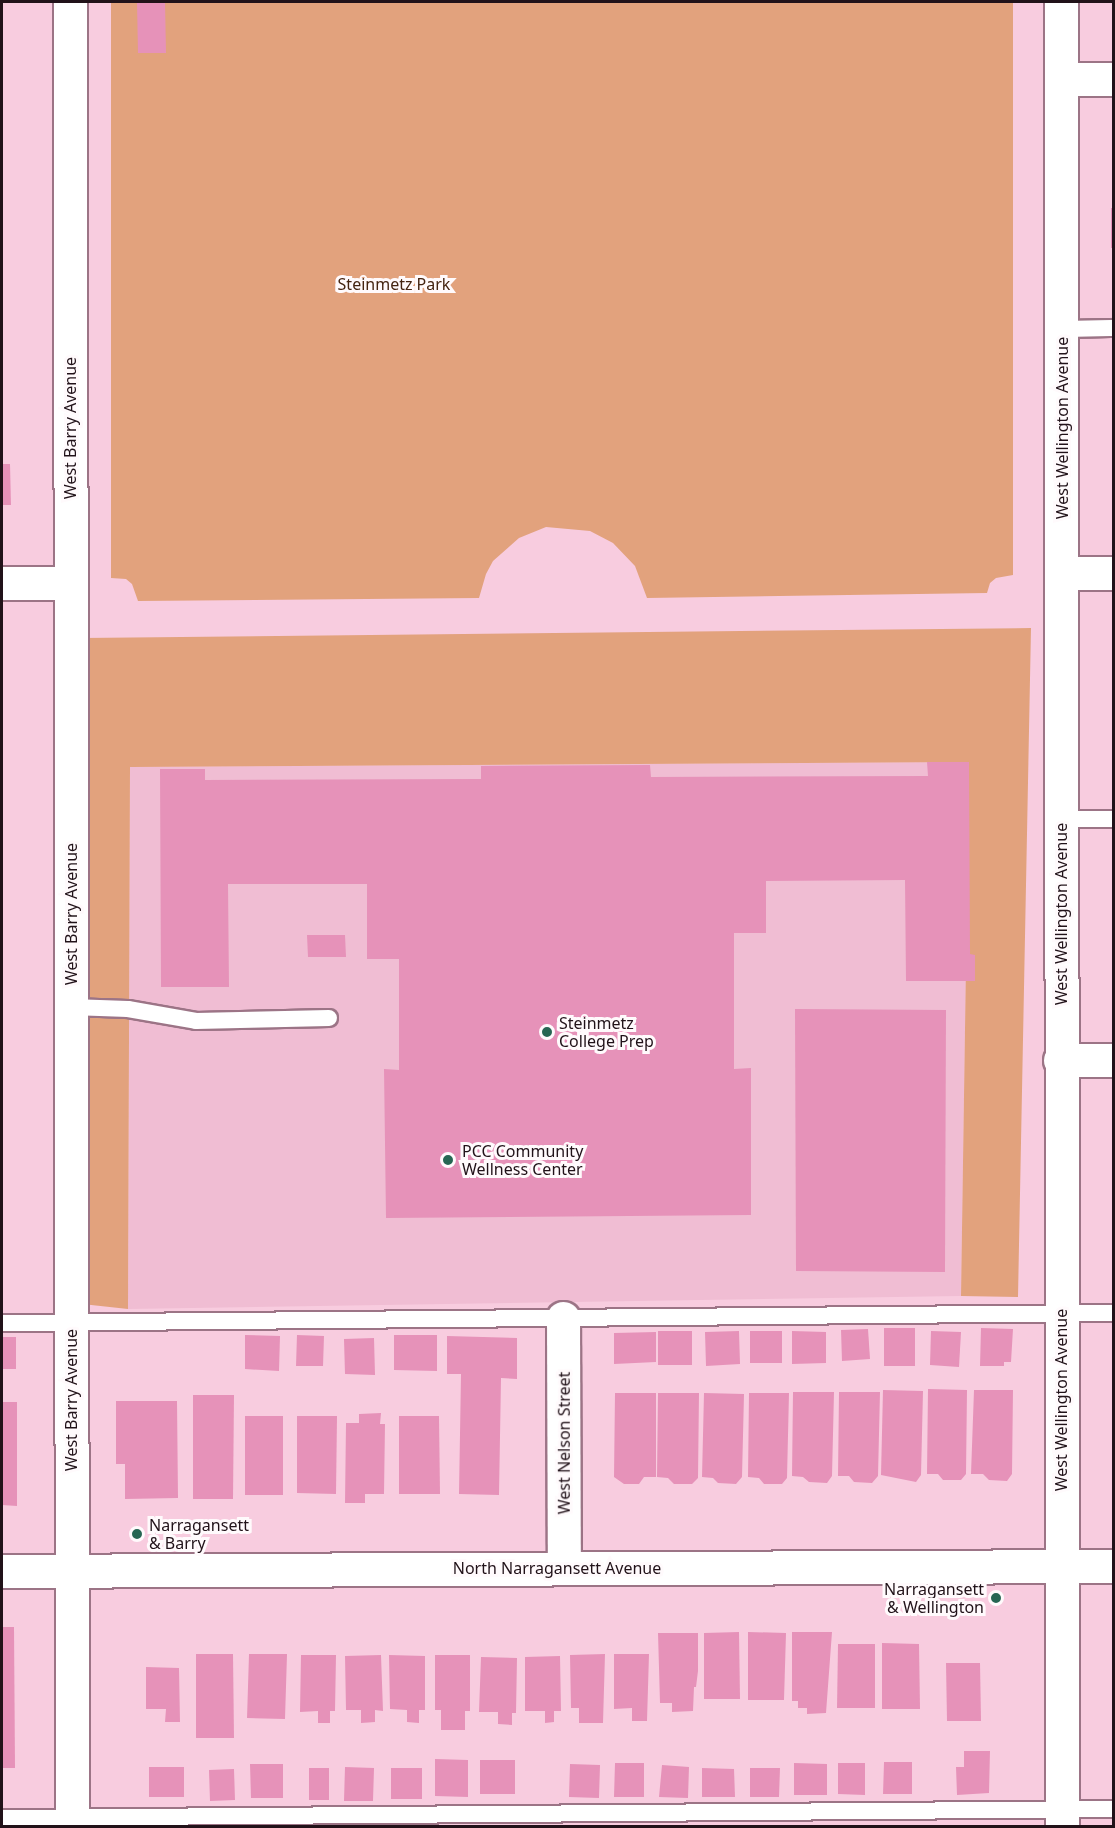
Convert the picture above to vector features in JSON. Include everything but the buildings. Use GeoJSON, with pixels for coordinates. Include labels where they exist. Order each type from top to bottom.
{"type":"FeatureCollection","features":[{"type":"Feature","properties":{"kind":"street","name":"West Barry Avenue"},"geometry":{"type":"LineString","coordinates":[[70,2],[72,1822]]}},
{"type":"Feature","properties":{"kind":"street","name":"West Wellington Avenue"},"geometry":{"type":"LineString","coordinates":[[1061,2],[1062,1818]]}},
{"type":"Feature","properties":{"kind":"street"},"geometry":{"type":"LineString","coordinates":[[1061,79],[1113,79]]}},
{"type":"Feature","properties":{"kind":"street"},"geometry":{"type":"LineString","coordinates":[[1062,573],[1113,573]]}},
{"type":"Feature","properties":{"kind":"street"},"geometry":{"type":"LineString","coordinates":[[2,583],[70,583]]}},
{"type":"Feature","properties":{"kind":"street"},"geometry":{"type":"LineString","coordinates":[[1060,1060],[1113,1060]]}},
{"type":"Feature","properties":{"kind":"street","name":"West Nelson Street"},"geometry":{"type":"LineString","coordinates":[[563,1318],[564,1568]]}},
{"type":"Feature","properties":{"kind":"street","name":"North Narragansett Avenue"},"geometry":{"type":"LineString","coordinates":[[2,1571],[1113,1566]]}},
{"type":"Feature","properties":{"kind":"lane"},"geometry":{"type":"LineString","coordinates":[[1062,328],[1113,328]]}},
{"type":"Feature","properties":{"kind":"lane"},"geometry":{"type":"LineString","coordinates":[[1061,819],[1113,819]]}},
{"type":"Feature","properties":{"kind":"lane"},"geometry":{"type":"LineString","coordinates":[[71,1007],[128,1009],[196,1021],[329,1018]]}},
{"type":"Feature","properties":{"kind":"lane"},"geometry":{"type":"LineString","coordinates":[[2,1323],[1113,1313]]}},
{"type":"Feature","properties":{"kind":"lane"},"geometry":{"type":"LineString","coordinates":[[2,1818],[72,1822],[1062,1818],[1113,1809]]}},
{"type":"Feature","properties":{"kind":"shaded area","name":"Steinmetz College Prep"},"geometry":{"type":"Polygon","coordinates":[[[969,762],[961,1296],[128,1309],[130,767],[969,762]]]}},
{"type":"Feature","properties":{"kind":"green space","name":"Steinmetz Park"},"geometry":{"type":"Polygon","coordinates":[[[111,2],[1013,2],[1013,575],[996,578],[990,583],[987,593],[647,598],[635,566],[613,543],[590,531],[546,527],[519,538],[493,561],[486,574],[479,598],[138,601],[132,584],[126,579],[111,578],[111,2]]]}},
{"type":"Feature","properties":{"kind":"green space"},"geometry":{"type":"Polygon","coordinates":[[[1031,628],[1018,1297],[961,1296],[969,762],[130,767],[128,1309],[82,1304],[82,638],[1031,628]]]}},
{"type":"Feature","properties":{"kind":"place","name":"Steinmetz College Prep"},"geometry":{"type":"Point","coordinates":[547,1032]}},
{"type":"Feature","properties":{"kind":"place","name":"PCC Community Wellness Center"},"geometry":{"type":"Point","coordinates":[448,1160]}},
{"type":"Feature","properties":{"kind":"place","name":"Narragansett & Barry"},"geometry":{"type":"Point","coordinates":[137,1534]}},
{"type":"Feature","properties":{"kind":"place","name":"Narragansett & Wellington"},"geometry":{"type":"Point","coordinates":[996,1598]}}]}
